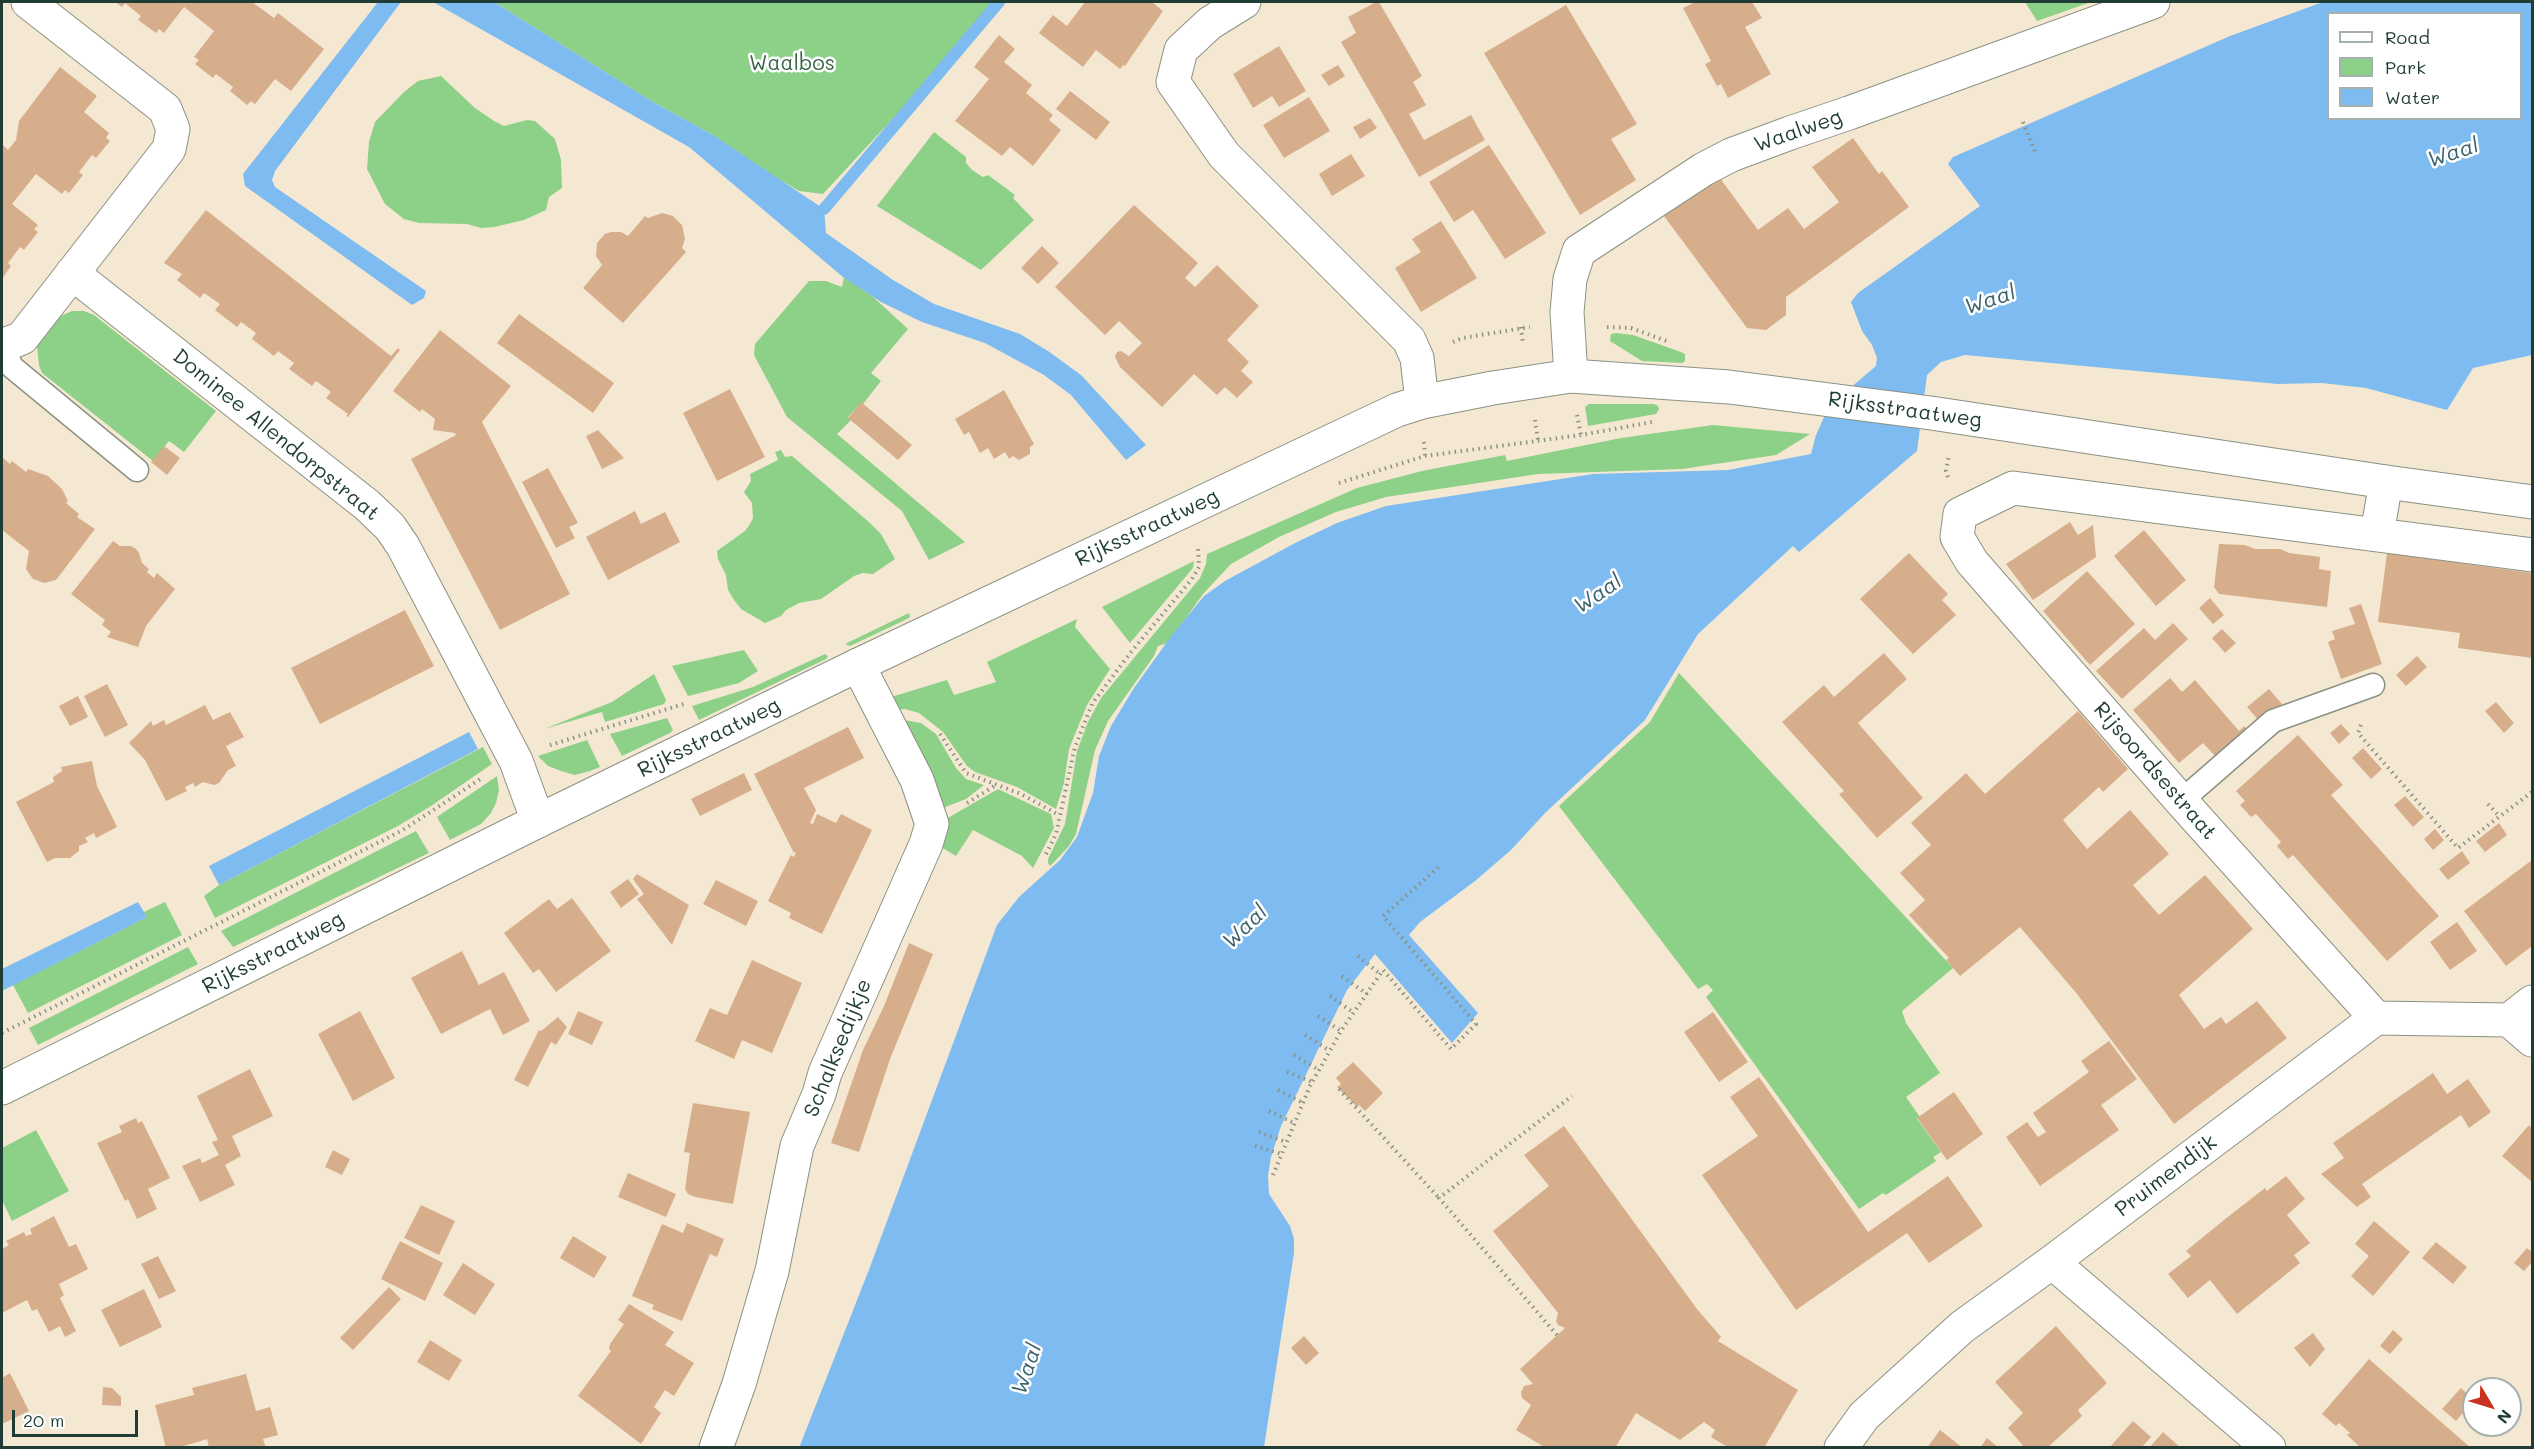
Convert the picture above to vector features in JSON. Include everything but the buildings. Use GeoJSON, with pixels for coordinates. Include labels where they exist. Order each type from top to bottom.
{"type":"FeatureCollection","features":[{"type":"Feature","properties":{"kind":"street"},"geometry":{"type":"LineString","coordinates":[[2,347],[22,338],[169,149],[173,129],[165,109],[28,2]]}},
{"type":"Feature","properties":{"kind":"street"},"geometry":{"type":"LineString","coordinates":[[1244,2],[1210,23],[1181,50],[1173,82],[1224,154],[1409,340],[1417,358],[1422,402]]}},
{"type":"Feature","properties":{"kind":"street","name":"Waalweg"},"geometry":{"type":"LineString","coordinates":[[1571,376],[1567,312],[1570,279],[1579,251],[1704,169],[1731,155],[1790,132],[1849,113],[2152,2]]}},
{"type":"Feature","properties":{"kind":"street","name":"Dominee Allendorpstraat"},"geometry":{"type":"LineString","coordinates":[[72,273],[367,505],[390,527],[403,546],[516,761],[538,821]]}},
{"type":"Feature","properties":{"kind":"street","name":"Rijksstraatweg"},"geometry":{"type":"LineString","coordinates":[[2,1088],[538,821],[858,665],[1370,423],[1422,402],[1571,376],[1729,387],[1931,413],[2532,502]]}},
{"type":"Feature","properties":{"kind":"street"},"geometry":{"type":"LineString","coordinates":[[2386,482],[2377,534],[2532,555]]}},
{"type":"Feature","properties":{"kind":"street","name":"Rijsoordsestraat"},"geometry":{"type":"LineString","coordinates":[[2376,1018],[2181,801],[1972,562],[1957,537],[1960,514],[2013,488],[2377,534]]}},
{"type":"Feature","properties":{"kind":"street","name":"Schalksedijkje"},"geometry":{"type":"LineString","coordinates":[[716,1448],[739,1384],[772,1270],[797,1146],[819,1094],[825,1072],[926,844],[932,824],[917,780],[858,665]]}},
{"type":"Feature","properties":{"kind":"street"},"geometry":{"type":"LineString","coordinates":[[2376,1018],[2525,1021]]}},
{"type":"Feature","properties":{"kind":"street","name":"Pruimendijk"},"geometry":{"type":"LineString","coordinates":[[1841,1448],[1864,1416],[1962,1327],[2376,1018]]}},
{"type":"Feature","properties":{"kind":"street"},"geometry":{"type":"LineString","coordinates":[[2052,1262],[2269,1448]]}},
{"type":"Feature","properties":{"kind":"lane"},"geometry":{"type":"LineString","coordinates":[[2,347],[12,367],[137,470]]}},
{"type":"Feature","properties":{"kind":"lane"},"geometry":{"type":"LineString","coordinates":[[2181,801],[2273,722],[2363,689]]}},
{"type":"Feature","properties":{"kind":"path"},"geometry":{"type":"LineString","coordinates":[[2023,122],[2035,152]]}},
{"type":"Feature","properties":{"kind":"path"},"geometry":{"type":"LineString","coordinates":[[1337,484],[1425,456],[1581,435]]}},
{"type":"Feature","properties":{"kind":"path","name":"Rijksstraatweg"},"geometry":{"type":"LineString","coordinates":[[1188,553],[1209,543]]}},
{"type":"Feature","properties":{"kind":"path"},"geometry":{"type":"LineString","coordinates":[[1046,854],[1056,834],[1075,747],[1092,704],[1131,652],[1192,579],[1199,567],[1198,548]]}},
{"type":"Feature","properties":{"kind":"path"},"geometry":{"type":"LineString","coordinates":[[2363,689],[2364,720],[2358,733],[2458,848],[2532,792]]}},
{"type":"Feature","properties":{"kind":"path"},"geometry":{"type":"LineString","coordinates":[[886,720],[901,714],[920,719],[940,734],[966,773],[1021,794],[1059,815]]}},
{"type":"Feature","properties":{"kind":"path"},"geometry":{"type":"LineString","coordinates":[[2488,804],[2500,817]]}},
{"type":"Feature","properties":{"kind":"path"},"geometry":{"type":"LineString","coordinates":[[1273,1175],[1312,1083],[1341,1030],[1383,970],[1451,1049],[1476,1024],[1383,916],[1441,865]]}},
{"type":"Feature","properties":{"kind":"path"},"geometry":{"type":"LineString","coordinates":[[1358,956],[1380,974]]}},
{"type":"Feature","properties":{"kind":"path"},"geometry":{"type":"LineString","coordinates":[[1342,976],[1366,994]]}},
{"type":"Feature","properties":{"kind":"path"},"geometry":{"type":"LineString","coordinates":[[1330,996],[1354,1013]]}},
{"type":"Feature","properties":{"kind":"path"},"geometry":{"type":"LineString","coordinates":[[1318,1016],[1341,1030]]}},
{"type":"Feature","properties":{"kind":"path"},"geometry":{"type":"LineString","coordinates":[[1305,1035],[1330,1051]]}},
{"type":"Feature","properties":{"kind":"path"},"geometry":{"type":"LineString","coordinates":[[1294,1055],[1319,1070]]}},
{"type":"Feature","properties":{"kind":"path"},"geometry":{"type":"LineString","coordinates":[[1287,1071],[1312,1083]]}},
{"type":"Feature","properties":{"kind":"path"},"geometry":{"type":"LineString","coordinates":[[1338,1089],[1439,1198],[1557,1335]]}},
{"type":"Feature","properties":{"kind":"path"},"geometry":{"type":"LineString","coordinates":[[1278,1090],[1303,1103]]}},
{"type":"Feature","properties":{"kind":"path"},"geometry":{"type":"LineString","coordinates":[[1439,1198],[1572,1096]]}},
{"type":"Feature","properties":{"kind":"path"},"geometry":{"type":"LineString","coordinates":[[1269,1111],[1294,1123]]}},
{"type":"Feature","properties":{"kind":"path"},"geometry":{"type":"LineString","coordinates":[[1259,1132],[1286,1142]]}},
{"type":"Feature","properties":{"kind":"path"},"geometry":{"type":"LineString","coordinates":[[1255,1146],[1282,1154]]}},
{"type":"Feature","properties":{"kind":"green space","name":"Waalbos"},"geometry":{"type":"Polygon","coordinates":[[[494,2],[1001,2],[823,194],[799,191],[760,168],[713,135],[653,102],[494,2]]]}},
{"type":"Feature","properties":{"kind":"green space"},"geometry":{"type":"Polygon","coordinates":[[[2025,2],[2091,2],[2037,21],[2025,2]]]}},
{"type":"Feature","properties":{"kind":"green space"},"geometry":{"type":"Polygon","coordinates":[[[441,76],[475,108],[494,121],[504,126],[527,120],[535,121],[555,139],[561,160],[562,188],[549,197],[546,210],[524,220],[481,228],[467,224],[419,223],[404,219],[385,204],[367,169],[369,142],[375,122],[418,81],[441,76]]]}},
{"type":"Feature","properties":{"kind":"green space"},"geometry":{"type":"Polygon","coordinates":[[[934,132],[966,157],[966,163],[972,170],[983,177],[988,175],[1015,195],[1013,198],[1034,220],[981,270],[877,206],[934,132]]]}},
{"type":"Feature","properties":{"kind":"green space"},"geometry":{"type":"Polygon","coordinates":[[[844,277],[872,296],[908,329],[871,373],[881,381],[863,404],[861,403],[848,417],[851,420],[837,434],[965,542],[929,560],[902,511],[787,417],[754,355],[755,344],[809,281],[826,281],[842,287],[844,277]]]}},
{"type":"Feature","properties":{"kind":"green space"},"geometry":{"type":"Polygon","coordinates":[[[72,311],[84,311],[94,315],[216,411],[184,452],[169,441],[153,461],[42,373],[37,346],[59,317],[72,311]]]}},
{"type":"Feature","properties":{"kind":"green space"},"geometry":{"type":"Polygon","coordinates":[[[1611,334],[1633,335],[1681,352],[1685,354],[1685,361],[1682,363],[1642,361],[1610,341],[1611,334]]]}},
{"type":"Feature","properties":{"kind":"green space"},"geometry":{"type":"Polygon","coordinates":[[[1589,404],[1654,404],[1659,409],[1656,414],[1588,426],[1585,407],[1589,404]]]}},
{"type":"Feature","properties":{"kind":"green space"},"geometry":{"type":"Polygon","coordinates":[[[1713,425],[1810,434],[1776,455],[1682,469],[1538,474],[1386,497],[1336,512],[1279,537],[1231,564],[1203,594],[1168,643],[1158,646],[1154,656],[1108,721],[1095,750],[1076,834],[1057,859],[1050,866],[1048,863],[1065,824],[1077,751],[1088,722],[1101,698],[1200,578],[1206,564],[1207,554],[1357,488],[1422,471],[1505,455],[1507,461],[1621,438],[1713,425]]]}},
{"type":"Feature","properties":{"kind":"green space"},"geometry":{"type":"Polygon","coordinates":[[[781,450],[785,457],[792,456],[870,523],[881,534],[895,559],[873,574],[863,573],[854,576],[821,599],[799,603],[786,610],[781,616],[765,623],[741,609],[734,600],[728,590],[726,575],[718,559],[717,551],[745,531],[750,524],[753,518],[752,503],[744,492],[751,481],[750,474],[778,460],[775,452],[781,450]]]}},
{"type":"Feature","properties":{"kind":"green space"},"geometry":{"type":"Polygon","coordinates":[[[1194,561],[1193,568],[1130,643],[1102,607],[1194,561]]]}},
{"type":"Feature","properties":{"kind":"green space"},"geometry":{"type":"Polygon","coordinates":[[[909,613],[910,617],[907,619],[850,646],[845,644],[909,613]]]}},
{"type":"Feature","properties":{"kind":"green space"},"geometry":{"type":"Polygon","coordinates":[[[1077,619],[1075,627],[1110,669],[1087,705],[1069,749],[1064,783],[1056,809],[1017,787],[975,772],[967,766],[943,732],[919,713],[905,709],[897,710],[891,697],[947,680],[954,695],[996,682],[987,662],[1077,619]]]}},
{"type":"Feature","properties":{"kind":"green space"},"geometry":{"type":"Polygon","coordinates":[[[744,650],[758,671],[739,683],[688,696],[672,666],[744,650]]]}},
{"type":"Feature","properties":{"kind":"green space"},"geometry":{"type":"Polygon","coordinates":[[[825,654],[828,656],[826,659],[699,720],[692,706],[753,687],[825,654]]]}},
{"type":"Feature","properties":{"kind":"green space"},"geometry":{"type":"Polygon","coordinates":[[[1679,673],[1953,968],[1902,1011],[1906,1023],[1940,1073],[1906,1097],[1920,1117],[1917,1119],[1941,1152],[1933,1157],[1936,1161],[1886,1195],[1883,1193],[1859,1209],[1706,997],[1713,990],[1707,984],[1698,989],[1559,806],[1650,722],[1679,673]]]}},
{"type":"Feature","properties":{"kind":"green space"},"geometry":{"type":"Polygon","coordinates":[[[654,674],[666,700],[664,704],[605,722],[602,712],[544,729],[612,702],[654,674]]]}},
{"type":"Feature","properties":{"kind":"green space"},"geometry":{"type":"Polygon","coordinates":[[[667,718],[673,730],[670,733],[622,756],[610,734],[667,718]]]}},
{"type":"Feature","properties":{"kind":"green space"},"geometry":{"type":"Polygon","coordinates":[[[904,720],[921,723],[936,734],[956,768],[966,779],[984,785],[966,799],[943,808],[904,720]]]}},
{"type":"Feature","properties":{"kind":"green space"},"geometry":{"type":"Polygon","coordinates":[[[587,740],[600,767],[590,771],[575,775],[561,771],[548,766],[538,756],[587,740]]]}},
{"type":"Feature","properties":{"kind":"green space"},"geometry":{"type":"Polygon","coordinates":[[[483,747],[492,764],[431,806],[398,826],[215,918],[204,896],[219,885],[483,747]]]}},
{"type":"Feature","properties":{"kind":"green space"},"geometry":{"type":"Polygon","coordinates":[[[497,776],[499,790],[491,813],[481,824],[450,840],[437,817],[497,776]]]}},
{"type":"Feature","properties":{"kind":"green space"},"geometry":{"type":"Polygon","coordinates":[[[998,789],[1051,814],[1054,828],[1033,868],[1022,856],[973,830],[956,856],[936,844],[946,819],[998,789]]]}},
{"type":"Feature","properties":{"kind":"green space"},"geometry":{"type":"Polygon","coordinates":[[[416,831],[429,853],[233,947],[221,931],[416,831]]]}},
{"type":"Feature","properties":{"kind":"green space"},"geometry":{"type":"Polygon","coordinates":[[[165,902],[182,935],[28,1013],[13,985],[147,917],[144,912],[165,902]]]}},
{"type":"Feature","properties":{"kind":"green space"},"geometry":{"type":"Polygon","coordinates":[[[188,947],[198,964],[38,1045],[29,1028],[188,947]]]}},
{"type":"Feature","properties":{"kind":"green space"},"geometry":{"type":"Polygon","coordinates":[[[36,1130],[69,1191],[12,1221],[2,1200],[2,1148],[36,1130]]]}},
{"type":"Feature","properties":{"kind":"water"},"geometry":{"type":"Polygon","coordinates":[[[378,2],[401,2],[275,171],[272,180],[275,187],[426,291],[424,298],[412,305],[245,186],[243,174],[378,2]]]}},
{"type":"Feature","properties":{"kind":"water"},"geometry":{"type":"Polygon","coordinates":[[[433,2],[494,2],[653,102],[713,135],[824,209],[826,233],[893,280],[934,304],[1020,334],[1048,351],[1081,375],[1146,445],[1126,460],[1071,395],[1044,375],[985,343],[922,322],[881,302],[843,277],[689,147],[433,2]]]}},
{"type":"Feature","properties":{"kind":"water","name":"Waal"},"geometry":{"type":"Polygon","coordinates":[[[2323,2],[2532,2],[2532,355],[2473,368],[2447,410],[2366,388],[2322,383],[2278,384],[1965,355],[1941,362],[1927,375],[1917,451],[1799,552],[1793,546],[1698,634],[1645,720],[1545,813],[1511,850],[1475,881],[1420,922],[1409,935],[1478,1013],[1452,1043],[1375,954],[1347,990],[1281,1126],[1271,1157],[1268,1176],[1269,1194],[1290,1226],[1294,1239],[1294,1253],[1264,1447],[799,1448],[870,1267],[997,925],[1019,897],[1060,860],[1077,837],[1093,793],[1099,756],[1111,726],[1134,688],[1172,635],[1204,596],[1225,581],[1295,543],[1337,523],[1386,506],[1593,474],[1728,470],[1811,454],[1816,435],[1829,406],[1876,366],[1877,358],[1872,345],[1862,331],[1851,302],[1858,293],[1980,206],[1948,164],[1953,157],[2230,36],[2323,2]]]}},
{"type":"Feature","properties":{"kind":"water"},"geometry":{"type":"Polygon","coordinates":[[[469,732],[478,749],[219,885],[209,866],[469,732]]]}},
{"type":"Feature","properties":{"kind":"water"},"geometry":{"type":"Polygon","coordinates":[[[138,902],[147,917],[2,991],[2,969],[138,902]]]}},
{"type":"Feature","properties":{"kind":"waterway"},"geometry":{"type":"LineString","coordinates":[[824,209],[999,2]]}}]}
